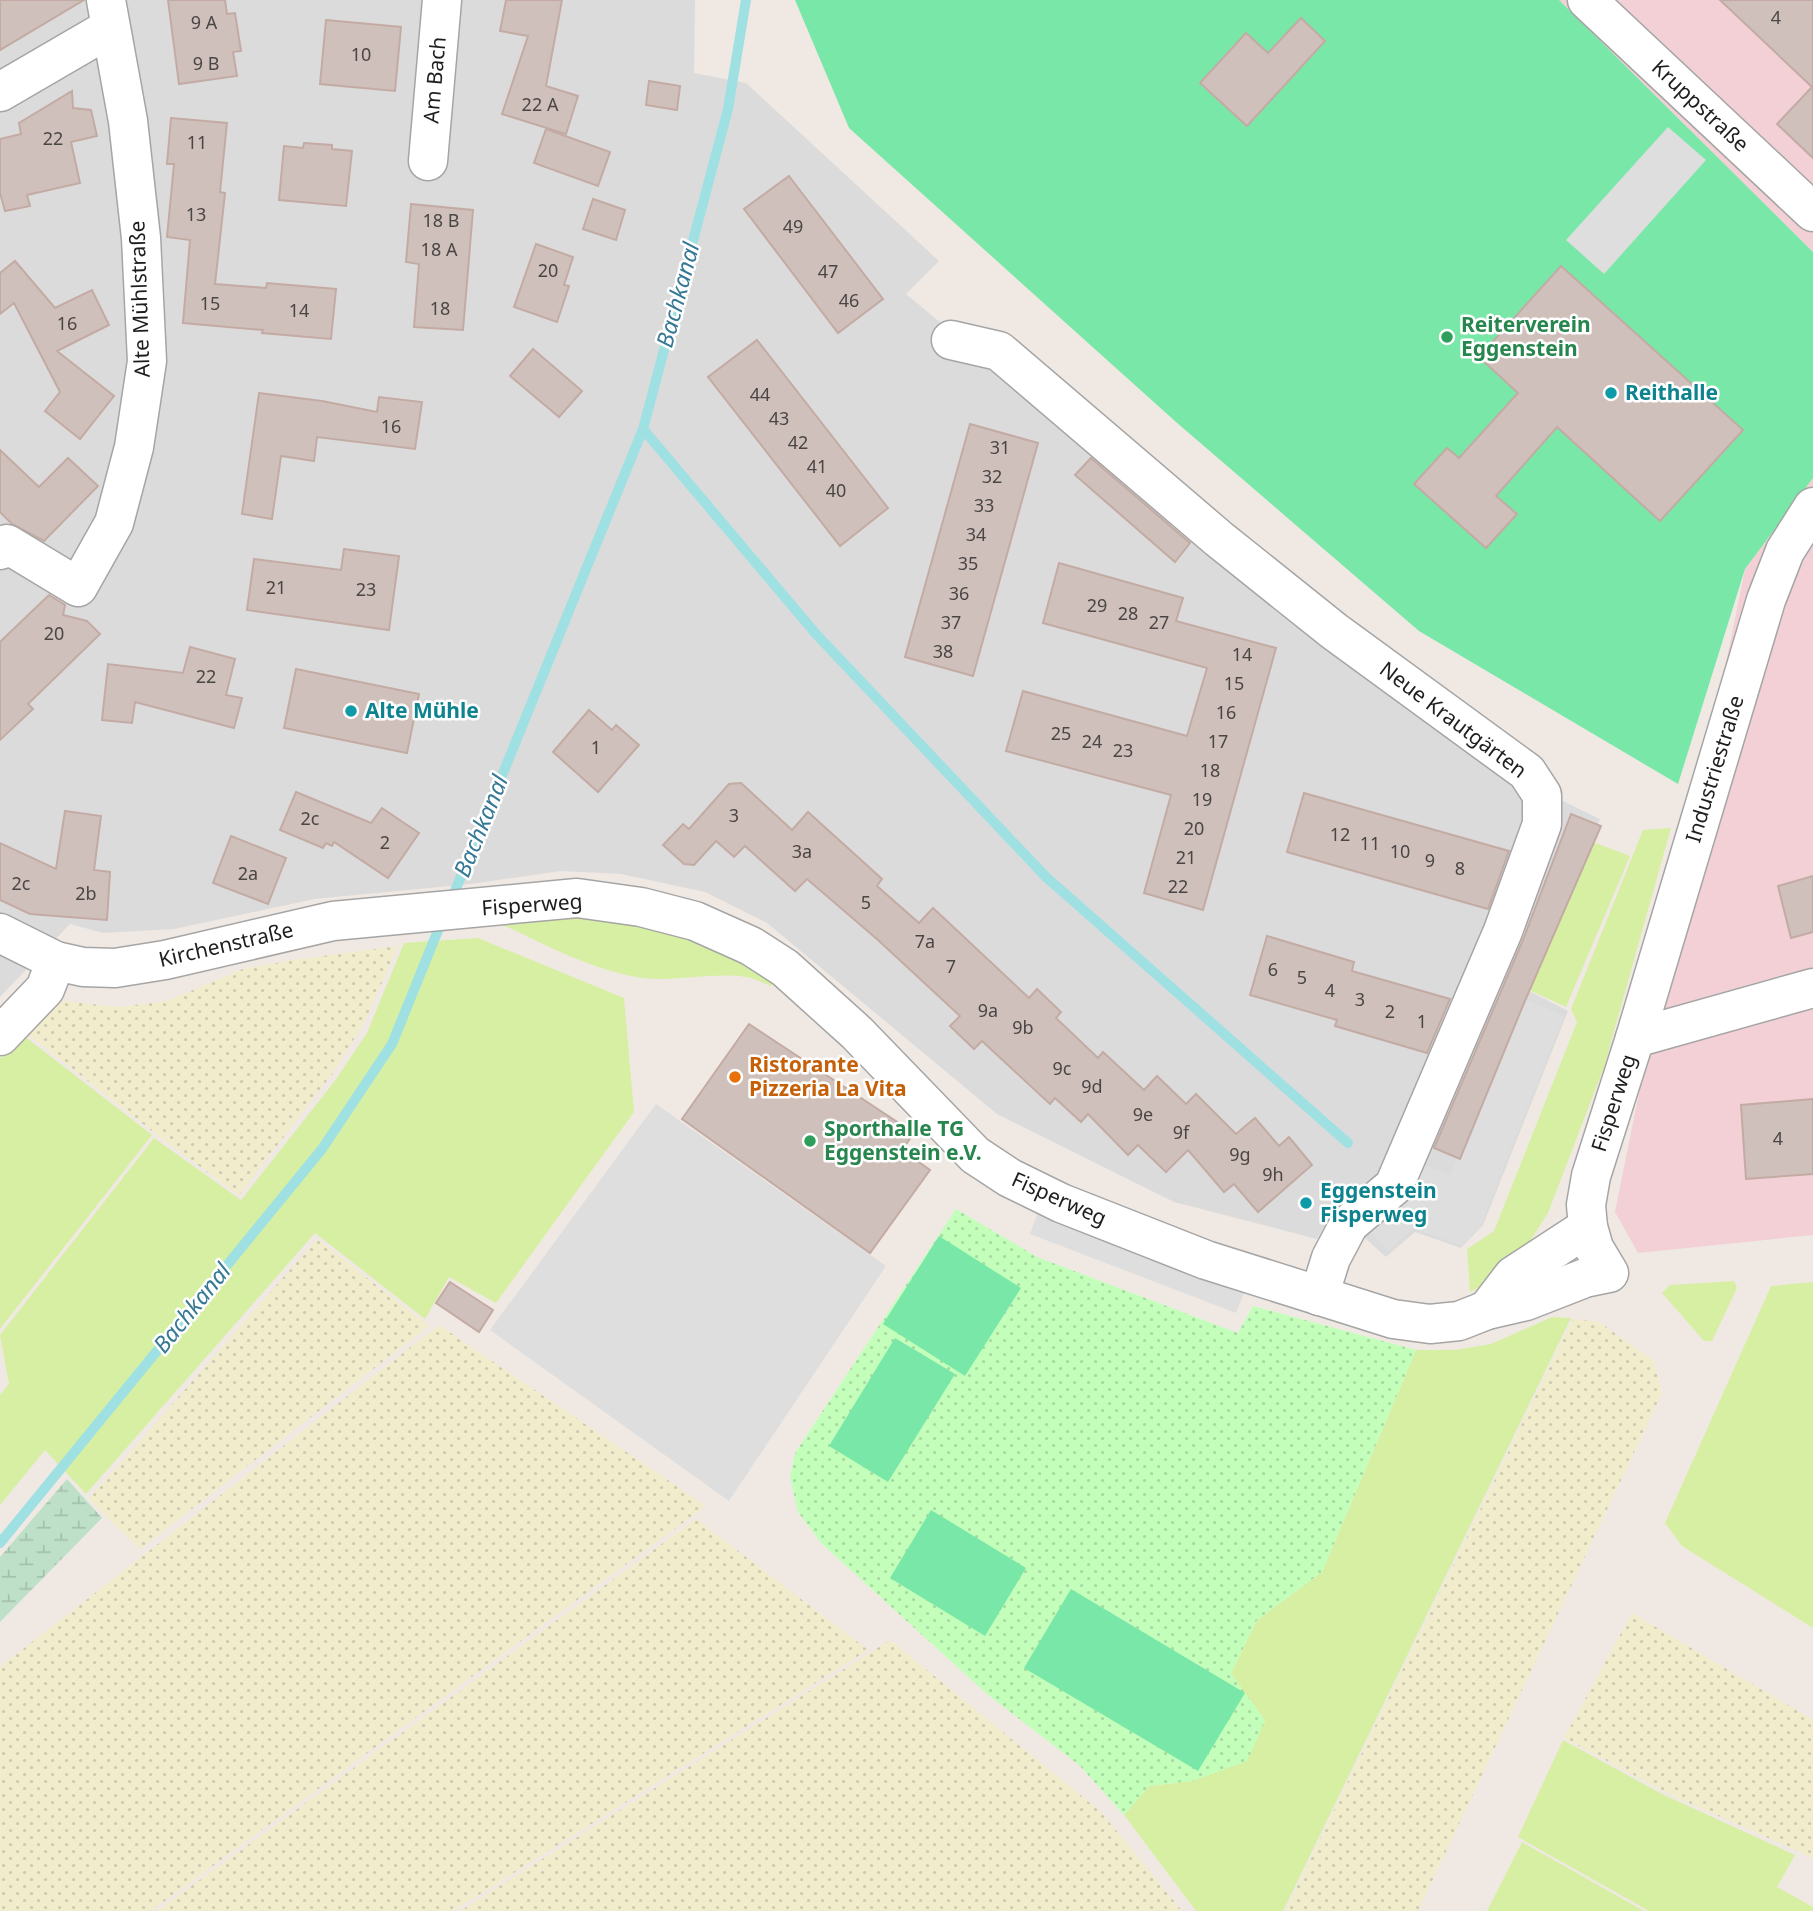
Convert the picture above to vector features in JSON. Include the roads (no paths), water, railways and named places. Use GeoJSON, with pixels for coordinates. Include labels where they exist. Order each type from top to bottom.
{"type":"FeatureCollection","features":[{"type":"Feature","properties":{"kind":"street","name":"Am Bach"},"geometry":{"type":"LineString","coordinates":[[428,161],[443,0]]}},
{"type":"Feature","properties":{"kind":"street","name":"Kruppstraße"},"geometry":{"type":"LineString","coordinates":[[1587,0],[1813,212]]}},
{"type":"Feature","properties":{"kind":"street"},"geometry":{"type":"LineString","coordinates":[[0,92],[108,14]]}},
{"type":"Feature","properties":{"kind":"street","name":"Alte Mühlstraße"},"geometry":{"type":"LineString","coordinates":[[2,544],[78,587],[114,523],[134,447],[147,361],[138,212],[128,121],[108,14]]}},
{"type":"Feature","properties":{"kind":"street","name":"Neue Krautgärten"},"geometry":{"type":"LineString","coordinates":[[951,340],[999,351],[1219,539],[1334,631],[1527,772],[1542,795],[1542,824],[1503,931],[1399,1175],[1394,1186],[1349,1224],[1331,1258],[1319,1296]]}},
{"type":"Feature","properties":{"kind":"street","name":"Industriestraße"},"geometry":{"type":"LineString","coordinates":[[1635,1038],[1766,600],[1785,551],[1813,507]]}},
{"type":"Feature","properties":{"kind":"street","name":"Fisperweg"},"geometry":{"type":"LineString","coordinates":[[459,911],[577,898],[641,907],[681,917],[751,946],[785,968],[857,1032],[975,1155],[1010,1178],[1061,1203],[1206,1260],[1393,1319],[1430,1324],[1459,1321],[1487,1310],[1526,1301],[1585,1278],[1609,1273],[1594,1248],[1586,1205],[1591,1176],[1635,1038],[1813,988]]}},
{"type":"Feature","properties":{"kind":"street","name":"Kirchenstraße"},"geometry":{"type":"LineString","coordinates":[[0,933],[56,961],[83,967],[115,968],[165,960],[334,921],[459,911]]}},
{"type":"Feature","properties":{"kind":"street"},"geometry":{"type":"LineString","coordinates":[[0,1036],[44,989],[56,961]]}},
{"type":"Feature","properties":{"kind":"street"},"geometry":{"type":"LineString","coordinates":[[1487,1310],[1513,1276],[1588,1227]]}},
{"type":"Feature","properties":{"kind":"waterway","name":"Bachkanal"},"geometry":{"type":"LineString","coordinates":[[451,901],[643,429],[728,109],[746,0]]}},
{"type":"Feature","properties":{"kind":"waterway"},"geometry":{"type":"LineString","coordinates":[[643,429],[816,634],[1046,877],[1348,1143]]}},
{"type":"Feature","properties":{"kind":"waterway","name":"Bachkanal"},"geometry":{"type":"LineString","coordinates":[[0,1543],[322,1149],[392,1044],[443,918]]}},
{"type":"Feature","properties":{"kind":"place","name":"Reiterverein Eggenstein"},"geometry":{"type":"Point","coordinates":[1447,337]}},
{"type":"Feature","properties":{"kind":"place","name":"Reithalle"},"geometry":{"type":"Point","coordinates":[1611,393]}},
{"type":"Feature","properties":{"kind":"place","name":"Alte Mühle"},"geometry":{"type":"Point","coordinates":[351,711]}},
{"type":"Feature","properties":{"kind":"place","name":"Ristorante Pizzeria La Vita"},"geometry":{"type":"Point","coordinates":[735,1077]}},
{"type":"Feature","properties":{"kind":"place","name":"Sporthalle TG Eggenstein e.V."},"geometry":{"type":"Point","coordinates":[810,1141]}},
{"type":"Feature","properties":{"kind":"place","name":"Eggenstein Fisperweg"},"geometry":{"type":"Point","coordinates":[1306,1203]}}]}
